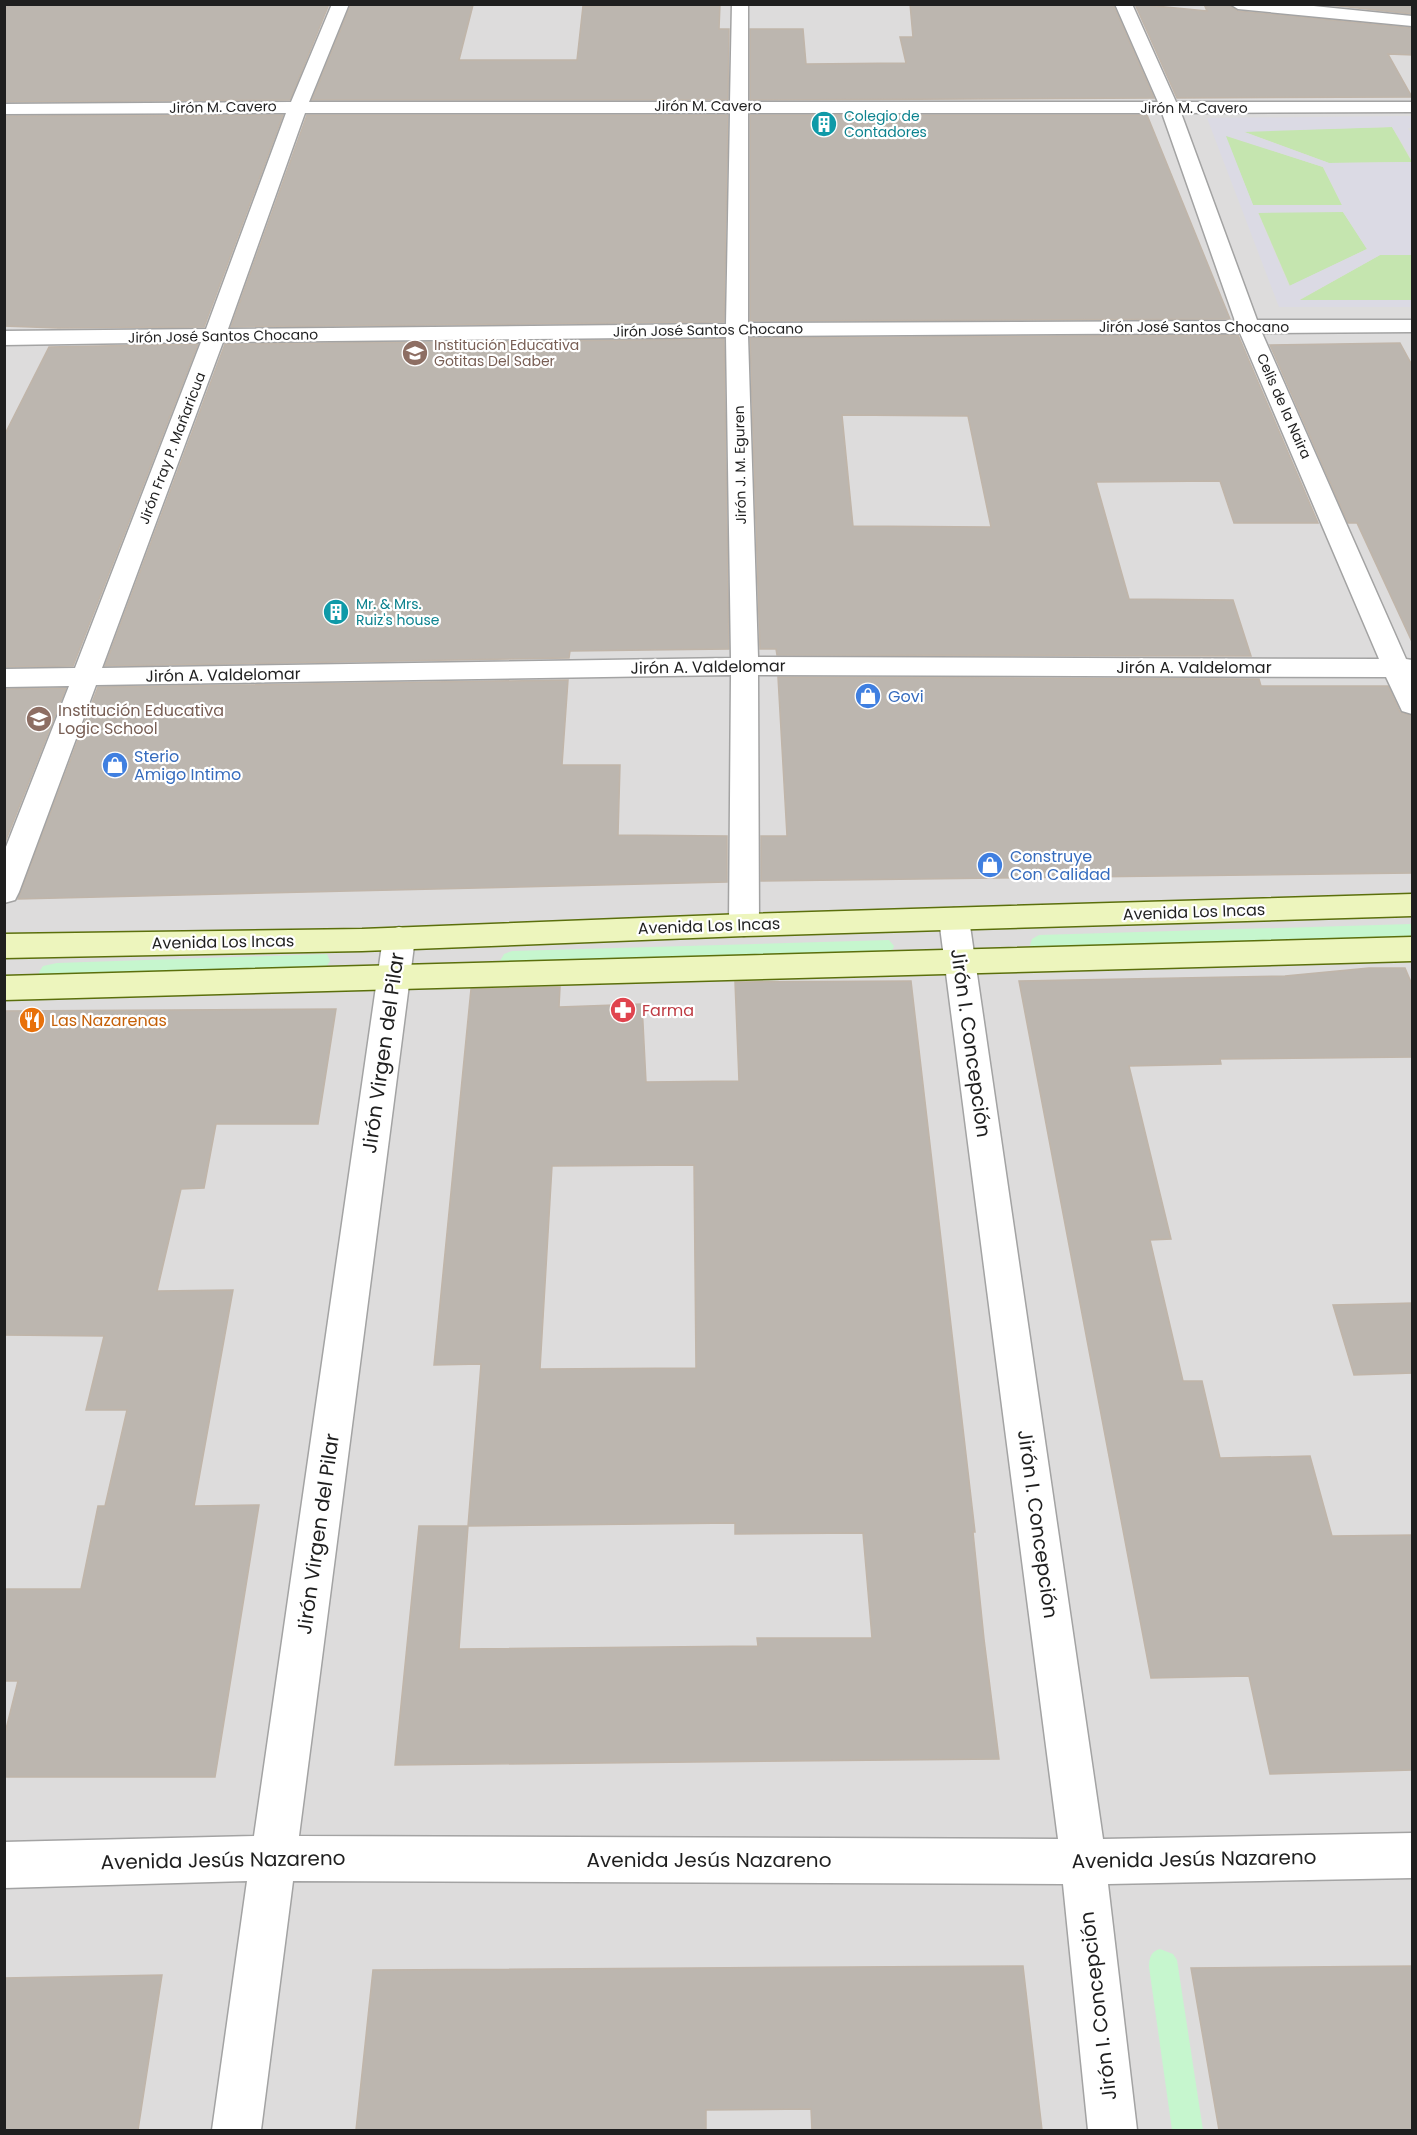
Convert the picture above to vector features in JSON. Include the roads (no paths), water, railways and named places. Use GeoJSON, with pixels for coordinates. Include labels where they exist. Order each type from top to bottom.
{"type":"FeatureCollection","features":[{"type":"Feature","properties":{"kind":"street","name":"Jirón Fray P. Mañaricua"},"geometry":{"type":"LineString","coordinates":[[4,892],[215,336],[298,106],[341,4]]}},
{"type":"Feature","properties":{"kind":"street","name":"Jirón J. M. Eguren"},"geometry":{"type":"LineString","coordinates":[[740,4],[737,330],[746,666],[744,925]]}},
{"type":"Feature","properties":{"kind":"street","name":"Celis de la Naira"},"geometry":{"type":"LineString","coordinates":[[1123,4],[1170,109],[1248,326],[1405,668],[1413,705]]}},
{"type":"Feature","properties":{"kind":"street"},"geometry":{"type":"LineString","coordinates":[[1238,4],[1413,21]]}},
{"type":"Feature","properties":{"kind":"street","name":"Jirón M. Cavero"},"geometry":{"type":"LineString","coordinates":[[4,109],[298,106],[1170,109],[1413,107]]}},
{"type":"Feature","properties":{"kind":"street","name":"Jirón José Santos Chocano"},"geometry":{"type":"LineString","coordinates":[[4,338],[1413,326]]}},
{"type":"Feature","properties":{"kind":"street","name":"Jirón A. Valdelomar"},"geometry":{"type":"LineString","coordinates":[[4,678],[746,666],[1405,668]]}},
{"type":"Feature","properties":{"kind":"street","name":"Avenida Los Incas"},"geometry":{"type":"LineString","coordinates":[[4,946],[399,938],[1413,905]]}},
{"type":"Feature","properties":{"kind":"street","name":"Jirón I. Concepción"},"geometry":{"type":"LineString","coordinates":[[954,919],[1072,1775],[1113,2130]]}},
{"type":"Feature","properties":{"kind":"street","name":"Jirón Virgen del Pilar"},"geometry":{"type":"LineString","coordinates":[[236,2130],[399,938]]}},
{"type":"Feature","properties":{"kind":"street"},"geometry":{"type":"LineString","coordinates":[[4,988],[1413,949]]}},
{"type":"Feature","properties":{"kind":"street","name":"Avenida Jesús Nazareno"},"geometry":{"type":"LineString","coordinates":[[4,1865],[273,1858],[1163,1862],[1413,1856]]}},
{"type":"Feature","properties":{"kind":"place","name":"Colegio de Contadores"},"geometry":{"type":"Point","coordinates":[824,124]}},
{"type":"Feature","properties":{"kind":"place","name":"Institución Educativa Gotitas Del Saber"},"geometry":{"type":"Point","coordinates":[415,353]}},
{"type":"Feature","properties":{"kind":"place","name":"Mr. & Mrs. Ruiz's house"},"geometry":{"type":"Point","coordinates":[336,612]}},
{"type":"Feature","properties":{"kind":"place","name":"Govi"},"geometry":{"type":"Point","coordinates":[868,696]}},
{"type":"Feature","properties":{"kind":"place","name":"Institución Educativa Logic School"},"geometry":{"type":"Point","coordinates":[39,719]}},
{"type":"Feature","properties":{"kind":"place","name":"Sterio Amigo Intimo"},"geometry":{"type":"Point","coordinates":[115,765]}},
{"type":"Feature","properties":{"kind":"place","name":"Construye Con Calidad"},"geometry":{"type":"Point","coordinates":[990,865]}},
{"type":"Feature","properties":{"kind":"place","name":"Farma"},"geometry":{"type":"Point","coordinates":[623,1010]}},
{"type":"Feature","properties":{"kind":"place","name":"Las Nazarenas"},"geometry":{"type":"Point","coordinates":[32,1020]}}]}
